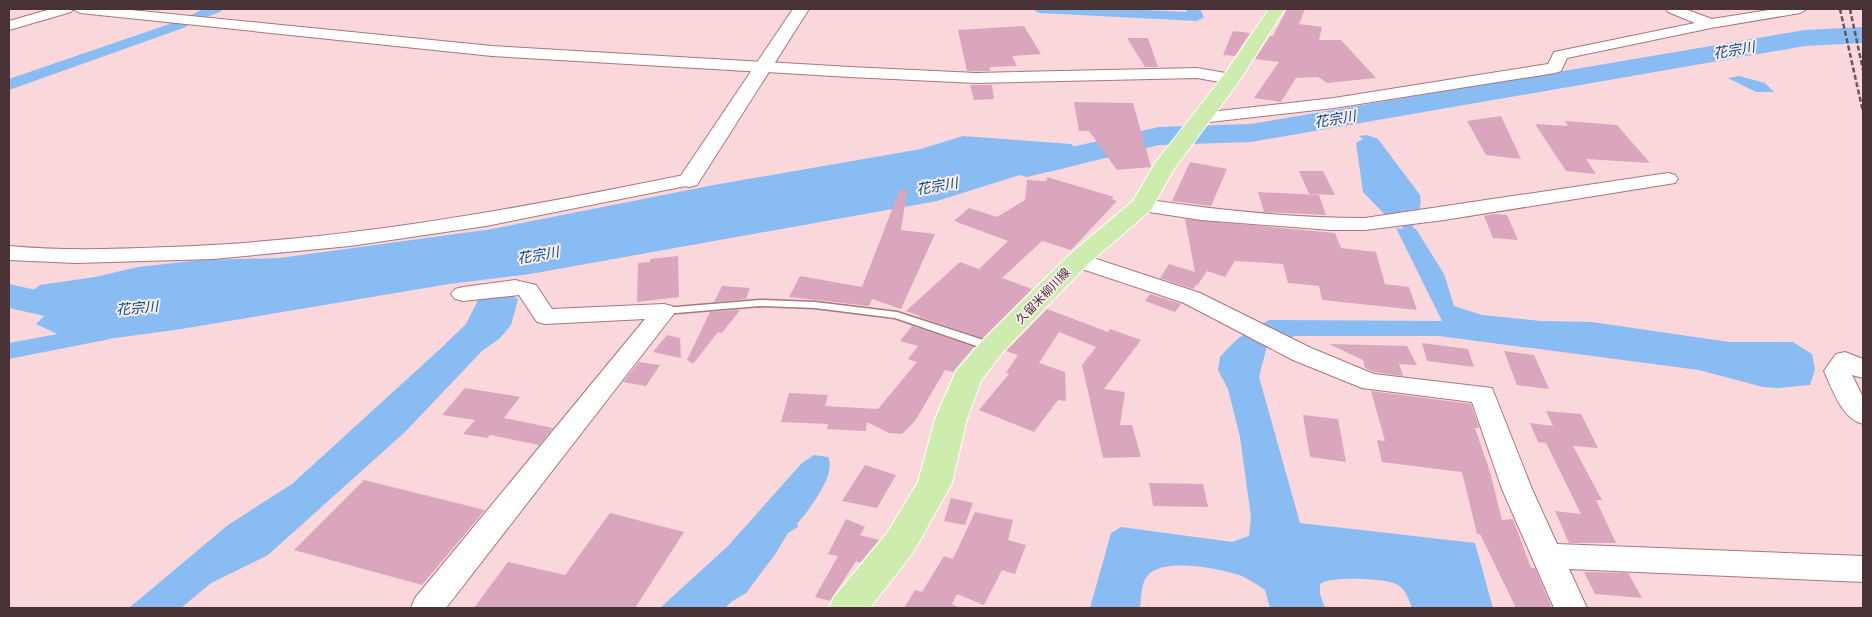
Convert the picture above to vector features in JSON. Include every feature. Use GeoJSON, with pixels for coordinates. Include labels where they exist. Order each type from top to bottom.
{"type":"FeatureCollection","features":[{"type":"Feature","properties":{"kind":"main road","name":"久留米柳川線"},"geometry":{"type":"LineString","coordinates":[[848,608],[900,543],[935,484],[951,419],[967,378],[992,347],[1078,260],[1143,205],[1162,168],[1231,79],[1277,9]]}},
{"type":"Feature","properties":{"kind":"street"},"geometry":{"type":"LineString","coordinates":[[9,26],[66,9]]}},
{"type":"Feature","properties":{"kind":"street"},"geometry":{"type":"LineString","coordinates":[[80,9],[492,51],[946,77],[1197,73],[1231,79]]}},
{"type":"Feature","properties":{"kind":"street"},"geometry":{"type":"LineString","coordinates":[[210,23],[240,9]]}},
{"type":"Feature","properties":{"kind":"street"},"geometry":{"type":"LineString","coordinates":[[9,253],[44,256],[203,254],[367,239],[553,209],[689,180],[801,9]]}},
{"type":"Feature","properties":{"kind":"street"},"geometry":{"type":"LineString","coordinates":[[1673,9],[1711,24]]}},
{"type":"Feature","properties":{"kind":"street"},"geometry":{"type":"LineString","coordinates":[[1198,122],[1348,101],[1555,68],[1560,55],[1711,24],[1800,9]]}},
{"type":"Feature","properties":{"kind":"street"},"geometry":{"type":"LineString","coordinates":[[1143,205],[1202,214],[1331,224],[1365,224],[1668,180]]}},
{"type":"Feature","properties":{"kind":"street"},"geometry":{"type":"LineString","coordinates":[[1078,260],[1192,298],[1302,354],[1342,372],[1371,382],[1483,394],[1517,488],[1570,608]]}},
{"type":"Feature","properties":{"kind":"street"},"geometry":{"type":"LineString","coordinates":[[463,294],[515,287],[528,290],[545,317],[664,311]]}},
{"type":"Feature","properties":{"kind":"street"},"geometry":{"type":"LineString","coordinates":[[427,608],[664,311]]}},
{"type":"Feature","properties":{"kind":"street"},"geometry":{"type":"LineString","coordinates":[[1863,370],[1845,360],[1837,371],[1851,400],[1863,415]]}},
{"type":"Feature","properties":{"kind":"street"},"geometry":{"type":"LineString","coordinates":[[1546,556],[1863,569]]}},
{"type":"Feature","properties":{"kind":"lane"},"geometry":{"type":"LineString","coordinates":[[664,311],[760,303],[815,305],[897,315],[992,347]]}},
{"type":"Feature","properties":{"kind":"water"},"geometry":{"type":"Polygon","coordinates":[[[1739,76],[1765,83],[1774,92],[1756,92],[1728,78],[1739,76]]]}},
{"type":"Feature","properties":{"kind":"water"},"geometry":{"type":"Polygon","coordinates":[[[1367,135],[1378,139],[1420,195],[1421,202],[1416,218],[1412,223],[1413,228],[1416,229],[1444,274],[1454,306],[1482,315],[1541,321],[1592,322],[1729,342],[1793,342],[1812,354],[1815,369],[1810,385],[1778,388],[1763,387],[1699,370],[1439,336],[1295,336],[1267,346],[1259,377],[1300,523],[1475,543],[1493,608],[1412,608],[1405,592],[1398,585],[1383,581],[1346,579],[1326,581],[1320,584],[1320,594],[1325,608],[1270,608],[1265,590],[1242,576],[1221,570],[1180,566],[1156,570],[1148,575],[1143,586],[1140,608],[1090,608],[1111,533],[1121,527],[1232,542],[1249,536],[1251,517],[1240,437],[1228,389],[1218,370],[1220,357],[1240,337],[1269,320],[1442,321],[1396,228],[1403,229],[1400,221],[1391,221],[1363,192],[1356,143],[1363,139],[1359,136],[1367,135]]]}},
{"type":"Feature","properties":{"kind":"water"},"geometry":{"type":"Polygon","coordinates":[[[963,136],[1071,144],[1088,162],[1049,172],[1029,172],[937,201],[530,274],[449,284],[175,330],[77,343],[36,324],[47,313],[13,305],[40,285],[95,277],[138,267],[201,260],[280,258],[492,229],[714,185],[921,149],[963,136]]]}},
{"type":"Feature","properties":{"kind":"water"},"geometry":{"type":"Polygon","coordinates":[[[499,296],[513,296],[518,299],[511,325],[499,339],[482,351],[405,432],[268,555],[211,583],[181,608],[129,608],[228,525],[292,484],[466,324],[478,300],[499,296]]]}},
{"type":"Feature","properties":{"kind":"water"},"geometry":{"type":"Polygon","coordinates":[[[814,455],[828,457],[830,464],[829,473],[825,482],[797,524],[798,527],[788,533],[776,553],[746,593],[725,608],[660,608],[728,546],[801,464],[814,455]]]}},
{"type":"Feature","properties":{"kind":"building"},"geometry":{"type":"Polygon","coordinates":[[[1287,9],[1305,9],[1299,24],[1322,27],[1319,40],[1341,40],[1376,78],[1327,83],[1318,77],[1296,78],[1281,102],[1254,98],[1279,62],[1255,59],[1270,36],[1273,36],[1287,9]]]}},
{"type":"Feature","properties":{"kind":"building"},"geometry":{"type":"Polygon","coordinates":[[[1024,26],[1041,54],[1012,56],[1017,66],[990,67],[990,71],[967,71],[958,30],[1024,26]]]}},
{"type":"Feature","properties":{"kind":"building"},"geometry":{"type":"Polygon","coordinates":[[[1233,31],[1250,33],[1235,56],[1223,55],[1233,31]]]}},
{"type":"Feature","properties":{"kind":"building"},"geometry":{"type":"Polygon","coordinates":[[[1127,38],[1148,38],[1158,67],[1145,67],[1127,38]]]}},
{"type":"Feature","properties":{"kind":"building"},"geometry":{"type":"Polygon","coordinates":[[[970,85],[992,85],[994,99],[974,100],[970,85]]]}},
{"type":"Feature","properties":{"kind":"building"},"geometry":{"type":"Polygon","coordinates":[[[1074,102],[1133,103],[1151,167],[1117,170],[1089,131],[1079,131],[1074,102]]]}},
{"type":"Feature","properties":{"kind":"building"},"geometry":{"type":"Polygon","coordinates":[[[1501,116],[1521,159],[1486,155],[1467,121],[1501,116]]]}},
{"type":"Feature","properties":{"kind":"building"},"geometry":{"type":"Polygon","coordinates":[[[1565,121],[1617,125],[1650,163],[1586,159],[1596,174],[1566,171],[1535,124],[1568,126],[1565,121]]]}},
{"type":"Feature","properties":{"kind":"building"},"geometry":{"type":"Polygon","coordinates":[[[1190,162],[1227,169],[1211,206],[1172,201],[1190,162]]]}},
{"type":"Feature","properties":{"kind":"building"},"geometry":{"type":"Polygon","coordinates":[[[1299,171],[1323,171],[1335,195],[1309,194],[1299,171]]]}},
{"type":"Feature","properties":{"kind":"building"},"geometry":{"type":"Polygon","coordinates":[[[1047,177],[1114,197],[1111,199],[1117,201],[1071,250],[1042,241],[1002,278],[1032,289],[983,338],[906,311],[960,262],[979,269],[1008,241],[954,221],[969,208],[997,217],[1025,200],[1027,180],[1046,181],[1047,177]]]}},
{"type":"Feature","properties":{"kind":"building"},"geometry":{"type":"Polygon","coordinates":[[[900,189],[907,191],[901,230],[935,234],[901,309],[872,299],[869,306],[789,297],[800,276],[862,287],[900,189]]]}},
{"type":"Feature","properties":{"kind":"building"},"geometry":{"type":"Polygon","coordinates":[[[1258,192],[1319,195],[1326,215],[1264,212],[1258,192]]]}},
{"type":"Feature","properties":{"kind":"building"},"geometry":{"type":"Polygon","coordinates":[[[1494,214],[1507,215],[1518,240],[1493,238],[1484,216],[1494,214]]]}},
{"type":"Feature","properties":{"kind":"building"},"geometry":{"type":"Polygon","coordinates":[[[1185,219],[1335,233],[1341,248],[1376,252],[1385,284],[1409,287],[1417,310],[1322,300],[1319,286],[1288,283],[1283,264],[1235,261],[1225,277],[1207,271],[1193,289],[1160,278],[1169,264],[1195,272],[1185,219]]]}},
{"type":"Feature","properties":{"kind":"building"},"geometry":{"type":"Polygon","coordinates":[[[678,256],[679,297],[637,302],[638,263],[650,262],[650,259],[678,256]]]}},
{"type":"Feature","properties":{"kind":"building"},"geometry":{"type":"Polygon","coordinates":[[[722,286],[750,288],[746,299],[714,302],[722,286]]]}},
{"type":"Feature","properties":{"kind":"building"},"geometry":{"type":"Polygon","coordinates":[[[1150,294],[1181,304],[1175,312],[1145,301],[1150,294]]]}},
{"type":"Feature","properties":{"kind":"building"},"geometry":{"type":"Polygon","coordinates":[[[1047,309],[1108,332],[1110,329],[1141,340],[1104,389],[1125,392],[1120,425],[1132,425],[1141,457],[1103,458],[1082,365],[1096,347],[1059,332],[1039,363],[1065,372],[1066,401],[1058,400],[1034,432],[979,410],[1009,374],[1006,373],[1018,355],[1006,351],[1047,309]]]}},
{"type":"Feature","properties":{"kind":"building"},"geometry":{"type":"Polygon","coordinates":[[[740,310],[722,333],[718,332],[693,364],[687,360],[710,312],[740,310]]]}},
{"type":"Feature","properties":{"kind":"building"},"geometry":{"type":"Polygon","coordinates":[[[912,326],[974,347],[953,372],[945,370],[915,421],[902,434],[889,433],[867,422],[866,431],[827,429],[828,424],[781,422],[789,393],[828,395],[825,406],[878,409],[917,362],[908,359],[918,346],[900,341],[912,326]]]}},
{"type":"Feature","properties":{"kind":"building"},"geometry":{"type":"Polygon","coordinates":[[[667,335],[680,338],[681,358],[653,352],[667,335]]]}},
{"type":"Feature","properties":{"kind":"building"},"geometry":{"type":"Polygon","coordinates":[[[1422,343],[1468,349],[1474,367],[1427,361],[1422,343]]]}},
{"type":"Feature","properties":{"kind":"building"},"geometry":{"type":"Polygon","coordinates":[[[1329,344],[1407,346],[1417,365],[1399,364],[1403,376],[1374,372],[1365,368],[1363,360],[1329,344]]]}},
{"type":"Feature","properties":{"kind":"building"},"geometry":{"type":"Polygon","coordinates":[[[1504,351],[1534,355],[1549,389],[1517,385],[1504,351]]]}},
{"type":"Feature","properties":{"kind":"building"},"geometry":{"type":"Polygon","coordinates":[[[639,362],[660,365],[646,386],[623,382],[639,362]]]}},
{"type":"Feature","properties":{"kind":"building"},"geometry":{"type":"Polygon","coordinates":[[[465,388],[520,397],[504,418],[553,428],[539,445],[490,435],[487,438],[463,434],[475,420],[442,415],[465,388]]]}},
{"type":"Feature","properties":{"kind":"building"},"geometry":{"type":"Polygon","coordinates":[[[1371,391],[1471,404],[1479,428],[1475,428],[1490,472],[1502,520],[1513,519],[1531,568],[1535,568],[1552,608],[1516,608],[1480,534],[1477,534],[1462,472],[1382,462],[1377,440],[1385,441],[1371,391]]]}},
{"type":"Feature","properties":{"kind":"building"},"geometry":{"type":"Polygon","coordinates":[[[1546,411],[1581,414],[1598,448],[1573,446],[1602,500],[1596,500],[1616,543],[1569,543],[1555,511],[1581,514],[1546,443],[1538,442],[1530,423],[1553,426],[1546,411]]]}},
{"type":"Feature","properties":{"kind":"building"},"geometry":{"type":"Polygon","coordinates":[[[1303,415],[1338,419],[1346,462],[1310,457],[1303,415]]]}},
{"type":"Feature","properties":{"kind":"building"},"geometry":{"type":"Polygon","coordinates":[[[865,465],[896,475],[877,508],[842,501],[865,465]]]}},
{"type":"Feature","properties":{"kind":"building"},"geometry":{"type":"Polygon","coordinates":[[[364,480],[485,510],[422,585],[294,550],[364,480]]]}},
{"type":"Feature","properties":{"kind":"building"},"geometry":{"type":"Polygon","coordinates":[[[1149,483],[1203,484],[1208,507],[1153,506],[1149,483]]]}},
{"type":"Feature","properties":{"kind":"building"},"geometry":{"type":"Polygon","coordinates":[[[951,498],[973,503],[965,525],[944,521],[951,498]]]}},
{"type":"Feature","properties":{"kind":"building"},"geometry":{"type":"Polygon","coordinates":[[[975,512],[1013,520],[1008,540],[1026,545],[1015,574],[1002,570],[984,605],[957,594],[952,604],[959,608],[904,608],[915,590],[922,592],[944,556],[953,559],[975,512]]]}},
{"type":"Feature","properties":{"kind":"building"},"geometry":{"type":"Polygon","coordinates":[[[610,513],[684,532],[635,608],[474,608],[508,562],[565,575],[610,513]]]}},
{"type":"Feature","properties":{"kind":"building"},"geometry":{"type":"Polygon","coordinates":[[[846,519],[865,527],[860,535],[879,540],[860,563],[856,561],[830,601],[815,597],[838,556],[828,554],[846,519]]]}},
{"type":"Feature","properties":{"kind":"building"},"geometry":{"type":"Polygon","coordinates":[[[1584,572],[1628,573],[1642,598],[1595,594],[1584,572]]]}},
{"type":"Feature","properties":{"kind":"waterway"},"geometry":{"type":"LineString","coordinates":[[193,18],[215,9]]}},
{"type":"Feature","properties":{"kind":"waterway"},"geometry":{"type":"LineString","coordinates":[[1039,9],[1197,17],[1193,9]]}},
{"type":"Feature","properties":{"kind":"waterway"},"geometry":{"type":"LineString","coordinates":[[9,85],[181,24]]}},
{"type":"Feature","properties":{"kind":"waterway","name":"花宗川"},"geometry":{"type":"LineString","coordinates":[[1027,167],[1159,136],[1251,133],[1805,38],[1863,35]]}},
{"type":"Feature","properties":{"kind":"waterway","name":"花宗川"},"geometry":{"type":"LineString","coordinates":[[9,296],[76,311]]}},
{"type":"Feature","properties":{"kind":"waterway"},"geometry":{"type":"LineString","coordinates":[[9,351],[101,334]]}},
{"type":"Feature","properties":{"kind":"railway"},"geometry":{"type":"LineString","coordinates":[[1840,9],[1863,112]]}},
{"type":"Feature","properties":{"kind":"railway"},"geometry":{"type":"LineString","coordinates":[[1850,9],[1863,70]]}}]}
